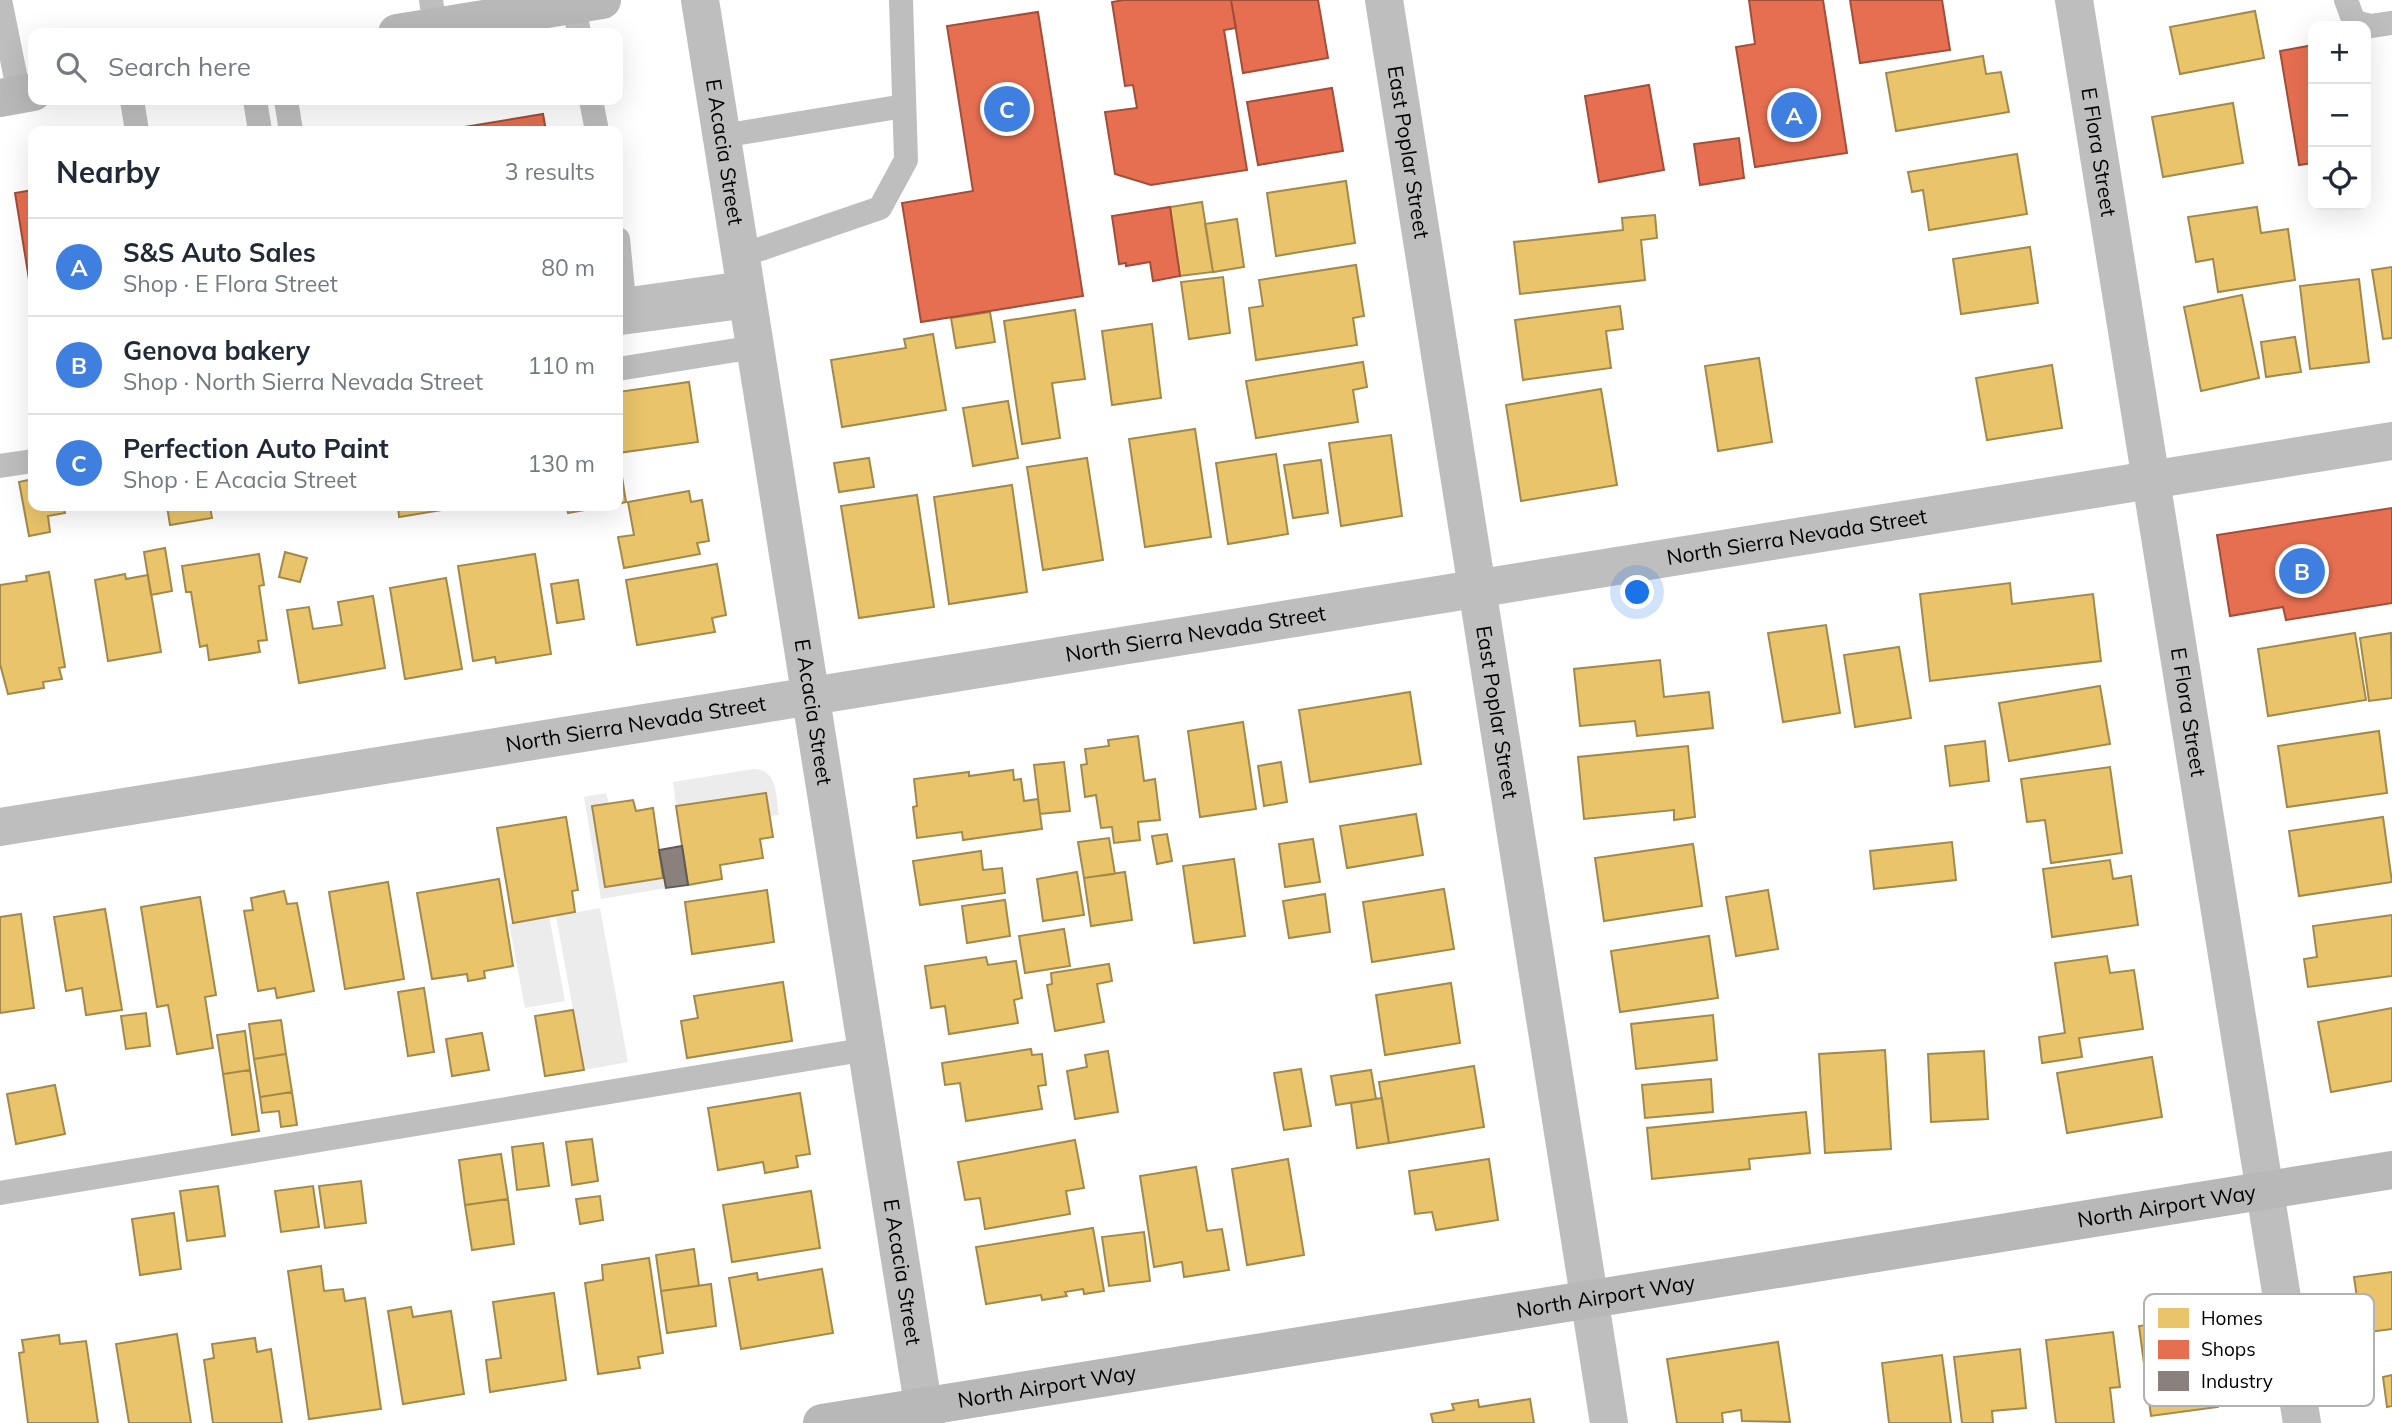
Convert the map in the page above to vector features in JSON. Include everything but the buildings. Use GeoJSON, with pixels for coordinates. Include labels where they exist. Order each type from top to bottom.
{"type":"FeatureCollection","features":[{"type":"Feature","properties":{"kind":"main road"},"geometry":{"type":"LineString","coordinates":[[406,28],[433,13],[585,13]]}},
{"type":"Feature","properties":{"kind":"main road","name":"North Airport Way"},"geometry":{"type":"LineString","coordinates":[[822,1423],[925,1415],[1588,1300],[2392,1170]]}},
{"type":"Feature","properties":{"kind":"street","name":"E Acacia Street"},"geometry":{"type":"LineString","coordinates":[[701,0],[925,1415]]}},
{"type":"Feature","properties":{"kind":"street","name":"East Poplar Street"},"geometry":{"type":"LineString","coordinates":[[1384,0],[1609,1423]]}},
{"type":"Feature","properties":{"kind":"street","name":"E Flora Street"},"geometry":{"type":"LineString","coordinates":[[2074,0],[2281,1294]]}},
{"type":"Feature","properties":{"kind":"street","name":"North Sierra Nevada Street"},"geometry":{"type":"LineString","coordinates":[[0,827],[2392,441]]}},
{"type":"Feature","properties":{"kind":"lane"},"geometry":{"type":"LineString","coordinates":[[0,0],[17,95]]}},
{"type":"Feature","properties":{"kind":"lane"},"geometry":{"type":"LineString","coordinates":[[623,316],[745,281],[880,208],[906,160],[901,0]]}},
{"type":"Feature","properties":{"kind":"lane"},"geometry":{"type":"LineString","coordinates":[[2346,0],[2354,22],[2371,26],[2392,23]]}},
{"type":"Feature","properties":{"kind":"lane"},"geometry":{"type":"LineString","coordinates":[[133,105],[136,126]]}},
{"type":"Feature","properties":{"kind":"lane"},"geometry":{"type":"LineString","coordinates":[[256,105],[259,126]]}},
{"type":"Feature","properties":{"kind":"lane"},"geometry":{"type":"LineString","coordinates":[[287,105],[290,126]]}},
{"type":"Feature","properties":{"kind":"lane"},"geometry":{"type":"LineString","coordinates":[[722,136],[904,106]]}},
{"type":"Feature","properties":{"kind":"lane"},"geometry":{"type":"LineString","coordinates":[[623,368],[755,347]]}},
{"type":"Feature","properties":{"kind":"lane"},"geometry":{"type":"LineString","coordinates":[[0,466],[28,462]]}},
{"type":"Feature","properties":{"kind":"lane"},"geometry":{"type":"LineString","coordinates":[[0,1193],[868,1049]]}},
{"type":"Feature","properties":{"kind":"shaded area"},"geometry":{"type":"Polygon","coordinates":[[[754,769],[768,774],[772,779],[779,815],[770,816],[766,793],[676,806],[673,782],[754,769]]]}},
{"type":"Feature","properties":{"kind":"shaded area"},"geometry":{"type":"Polygon","coordinates":[[[606,793],[609,804],[592,807],[605,887],[663,878],[666,888],[601,899],[584,797],[606,793]]]}},
{"type":"Feature","properties":{"kind":"shaded area"},"geometry":{"type":"Polygon","coordinates":[[[600,908],[628,1062],[584,1070],[556,916],[600,908]]]}},
{"type":"Feature","properties":{"kind":"shaded area"},"geometry":{"type":"Polygon","coordinates":[[[549,916],[565,1001],[525,1008],[509,923],[549,916]]]}},
{"type":"Feature","properties":{"kind":"place","name":"Perfection Auto Paint"},"geometry":{"type":"Point","coordinates":[1007,109]}},
{"type":"Feature","properties":{"kind":"place","name":"S&S Auto Sales"},"geometry":{"type":"Point","coordinates":[1794,115]}},
{"type":"Feature","properties":{"kind":"place","name":"Genova bakery"},"geometry":{"type":"Point","coordinates":[2302,571]}}]}
